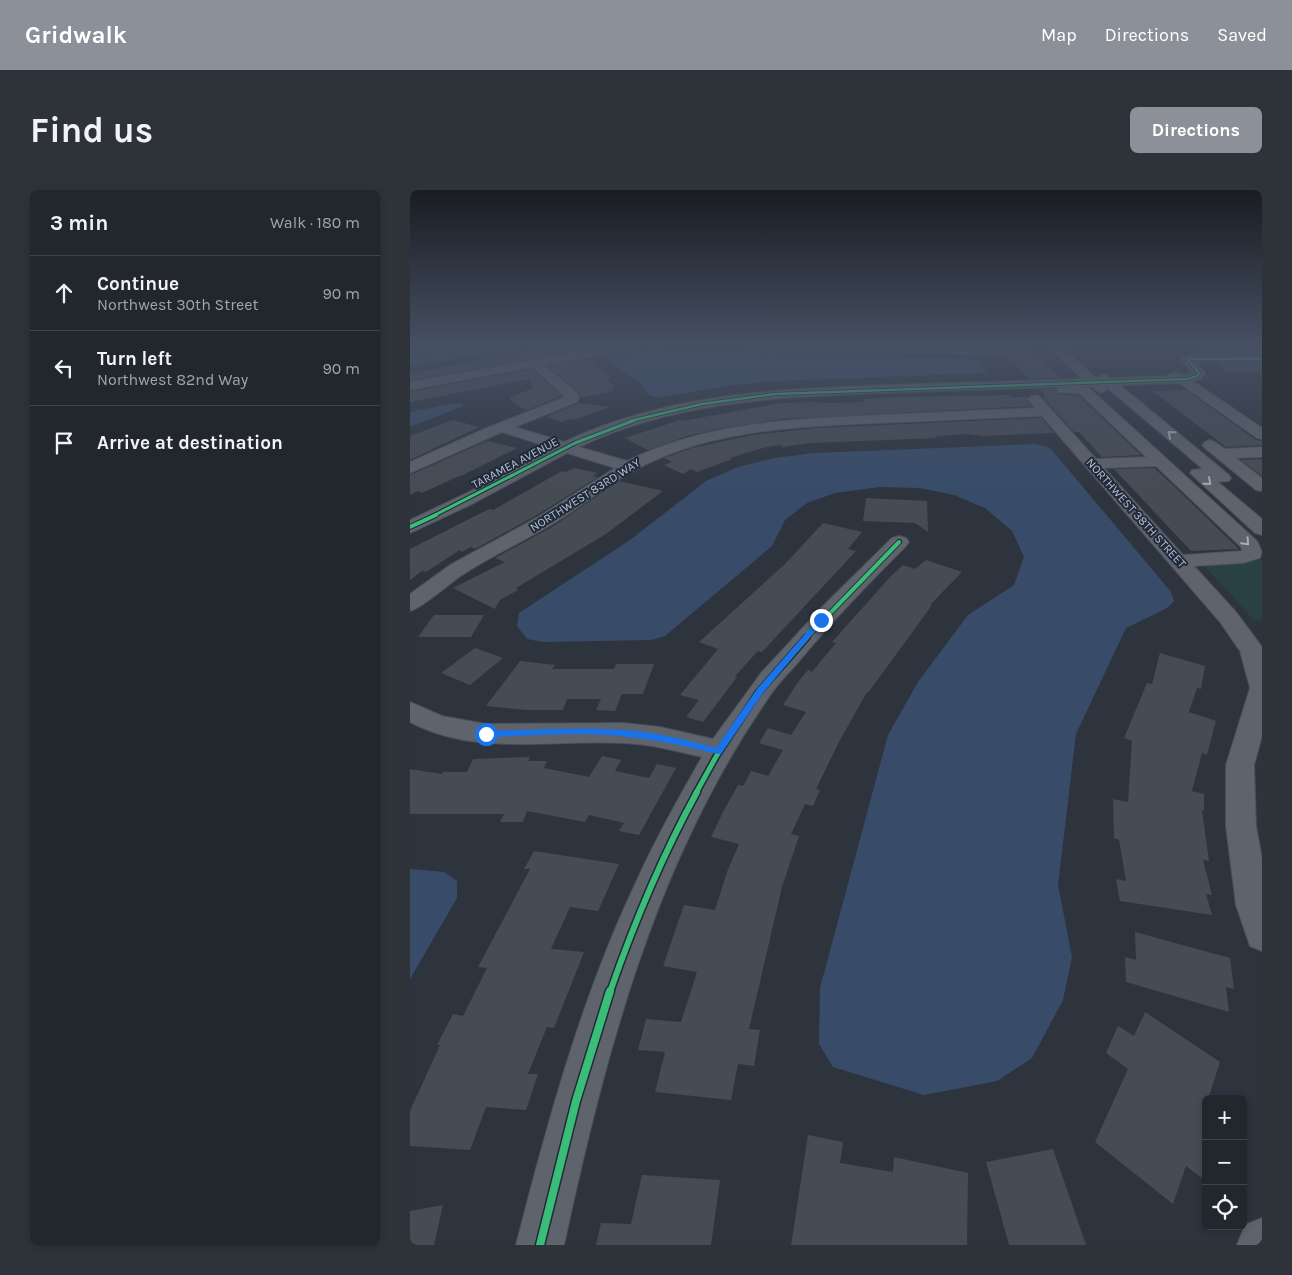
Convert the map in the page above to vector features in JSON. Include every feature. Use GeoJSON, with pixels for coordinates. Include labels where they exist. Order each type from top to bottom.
{"type":"FeatureCollection","features":[{"type":"Feature","properties":{"kind":"street"},"geometry":{"type":"LineString","coordinates":[[410,468],[508,424],[572,399],[571,395]]}},
{"type":"Feature","properties":{"kind":"street","name":"TARAMEA AVENUE"},"geometry":{"type":"LineString","coordinates":[[410,519],[568,443],[670,410],[759,395]]}},
{"type":"Feature","properties":{"kind":"street","name":"NORTHWEST 38TH STREET"},"geometry":{"type":"LineString","coordinates":[[1031,395],[1228,617],[1252,650],[1262,689]]}},
{"type":"Feature","properties":{"kind":"street","name":"NORTHWEST 38TH STREET"},"geometry":{"type":"LineString","coordinates":[[1089,395],[1159,461]]}},
{"type":"Feature","properties":{"kind":"street"},"geometry":{"type":"LineString","coordinates":[[1116,395],[1262,529]]}},
{"type":"Feature","properties":{"kind":"street"},"geometry":{"type":"LineString","coordinates":[[1118,395],[1262,511]]}},
{"type":"Feature","properties":{"kind":"street"},"geometry":{"type":"LineString","coordinates":[[1203,395],[1262,435]]}},
{"type":"Feature","properties":{"kind":"street","name":"NORTHWEST 83RD WAY"},"geometry":{"type":"LineString","coordinates":[[410,605],[426,589],[444,577],[543,522],[634,464],[707,436],[738,429],[787,422],[1046,412]]}},
{"type":"Feature","properties":{"kind":"street"},"geometry":{"type":"LineString","coordinates":[[508,424],[634,464]]}},
{"type":"Feature","properties":{"kind":"street"},"geometry":{"type":"LineString","coordinates":[[1198,436],[1262,486]]}},
{"type":"Feature","properties":{"kind":"street","name":"TARAMEA AVENUE"},"geometry":{"type":"LineString","coordinates":[[410,527],[482,492],[568,443]]}},
{"type":"Feature","properties":{"kind":"street"},"geometry":{"type":"LineString","coordinates":[[1221,454],[1262,452]]}},
{"type":"Feature","properties":{"kind":"street"},"geometry":{"type":"LineString","coordinates":[[1092,464],[1159,461],[1250,545],[1253,551],[1253,554],[1243,557],[1179,561]]}},
{"type":"Feature","properties":{"kind":"street"},"geometry":{"type":"LineString","coordinates":[[540,1245],[578,1088],[617,971],[651,886],[677,829],[718,751],[760,691],[821,620],[898,542]]}},
{"type":"Feature","properties":{"kind":"street"},"geometry":{"type":"LineString","coordinates":[[1262,689],[1240,765],[1241,826],[1253,904],[1262,934]]}},
{"type":"Feature","properties":{"kind":"street"},"geometry":{"type":"LineString","coordinates":[[410,711],[436,726],[486,734],[626,733],[670,739],[718,751]]}},
{"type":"Feature","properties":{"kind":"green space"},"geometry":{"type":"Polygon","coordinates":[[[1262,560],[1262,619],[1254,620],[1202,563],[1262,560]]]}},
{"type":"Feature","properties":{"kind":"water"},"geometry":{"type":"Polygon","coordinates":[[[649,395],[673,395],[657,398],[649,395]]]}},
{"type":"Feature","properties":{"kind":"water"},"geometry":{"type":"Polygon","coordinates":[[[462,403],[463,406],[410,427],[410,412],[462,403]]]}},
{"type":"Feature","properties":{"kind":"water"},"geometry":{"type":"Polygon","coordinates":[[[1034,444],[1045,446],[1052,450],[1171,592],[1174,601],[1167,608],[1126,628],[1076,734],[1058,885],[1072,957],[1063,1000],[1032,1058],[997,1081],[924,1095],[833,1067],[819,1044],[820,988],[888,735],[918,682],[968,615],[1014,585],[1024,557],[1012,531],[985,508],[954,495],[920,488],[880,487],[835,493],[807,503],[785,520],[772,546],[665,636],[651,640],[543,642],[527,639],[517,626],[519,613],[630,540],[706,481],[738,467],[774,458],[815,453],[1034,444]]]}},
{"type":"Feature","properties":{"kind":"water"},"geometry":{"type":"Polygon","coordinates":[[[410,869],[444,872],[457,881],[457,898],[410,979],[410,869]]]}},
{"type":"Feature","properties":{"kind":"building"},"geometry":{"type":"Polygon","coordinates":[[[410,395],[445,395],[410,402],[410,395]]]}},
{"type":"Feature","properties":{"kind":"building"},"geometry":{"type":"Polygon","coordinates":[[[516,395],[562,396],[527,410],[517,406],[509,398],[516,395]]]}},
{"type":"Feature","properties":{"kind":"building"},"geometry":{"type":"Polygon","coordinates":[[[580,395],[594,395],[581,398],[580,395]]]}},
{"type":"Feature","properties":{"kind":"building"},"geometry":{"type":"Polygon","coordinates":[[[1009,395],[1011,397],[1027,397],[1026,400],[1031,406],[782,419],[687,436],[648,450],[625,438],[680,420],[781,403],[865,402],[864,399],[1009,395]]]}},
{"type":"Feature","properties":{"kind":"building"},"geometry":{"type":"Polygon","coordinates":[[[1159,395],[1193,395],[1256,440],[1262,441],[1262,445],[1226,447],[1159,395]]]}},
{"type":"Feature","properties":{"kind":"building"},"geometry":{"type":"Polygon","coordinates":[[[1042,396],[1079,396],[1141,455],[1102,457],[1079,432],[1074,432],[1042,396]]]}},
{"type":"Feature","properties":{"kind":"building"},"geometry":{"type":"Polygon","coordinates":[[[579,403],[610,407],[574,420],[562,422],[546,417],[579,403]]]}},
{"type":"Feature","properties":{"kind":"building"},"geometry":{"type":"Polygon","coordinates":[[[1041,418],[1054,433],[982,436],[969,434],[936,436],[937,438],[810,443],[782,447],[781,445],[766,447],[730,458],[732,459],[697,472],[691,469],[683,474],[664,465],[672,462],[664,458],[692,448],[753,435],[816,428],[1041,418]]]}},
{"type":"Feature","properties":{"kind":"building"},"geometry":{"type":"Polygon","coordinates":[[[453,420],[479,427],[410,460],[410,436],[453,420]]]}},
{"type":"Feature","properties":{"kind":"building"},"geometry":{"type":"Polygon","coordinates":[[[487,441],[517,448],[461,476],[422,493],[418,491],[410,495],[410,475],[487,441]]]}},
{"type":"Feature","properties":{"kind":"building"},"geometry":{"type":"Polygon","coordinates":[[[1262,459],[1262,476],[1241,460],[1262,459]]]}},
{"type":"Feature","properties":{"kind":"building"},"geometry":{"type":"Polygon","coordinates":[[[574,468],[598,473],[593,476],[598,477],[537,515],[475,549],[471,547],[462,552],[460,550],[426,572],[422,571],[410,580],[410,549],[479,514],[490,509],[493,510],[562,471],[566,472],[574,468]]]}},
{"type":"Feature","properties":{"kind":"building"},"geometry":{"type":"Polygon","coordinates":[[[1154,468],[1239,549],[1191,551],[1114,469],[1154,468]]]}},
{"type":"Feature","properties":{"kind":"building"},"geometry":{"type":"Polygon","coordinates":[[[619,481],[663,491],[606,534],[516,588],[518,590],[500,600],[495,609],[453,588],[505,562],[495,558],[552,527],[619,481]]]}},
{"type":"Feature","properties":{"kind":"building"},"geometry":{"type":"Polygon","coordinates":[[[866,498],[927,501],[928,532],[915,523],[863,521],[866,498]]]}},
{"type":"Feature","properties":{"kind":"building"},"geometry":{"type":"Polygon","coordinates":[[[823,523],[862,532],[848,549],[856,551],[762,652],[758,651],[735,676],[737,677],[703,722],[686,717],[699,700],[680,695],[718,649],[699,642],[785,564],[823,523]]]}},
{"type":"Feature","properties":{"kind":"building"},"geometry":{"type":"Polygon","coordinates":[[[926,560],[962,572],[930,605],[932,605],[867,692],[840,740],[816,789],[820,790],[813,806],[805,804],[791,834],[799,836],[782,887],[749,1029],[760,1030],[754,1066],[738,1064],[731,1100],[655,1092],[665,1052],[638,1050],[646,1019],[681,1022],[697,972],[663,966],[684,905],[715,910],[727,872],[739,844],[711,837],[725,808],[738,785],[743,786],[751,771],[768,776],[783,750],[759,743],[768,728],[791,735],[806,712],[783,705],[798,682],[808,670],[812,672],[836,643],[832,642],[891,576],[903,565],[915,569],[926,560]]]}},
{"type":"Feature","properties":{"kind":"building"},"geometry":{"type":"Polygon","coordinates":[[[434,615],[484,615],[471,637],[418,637],[434,615]]]}},
{"type":"Feature","properties":{"kind":"building"},"geometry":{"type":"Polygon","coordinates":[[[475,648],[503,658],[470,685],[441,673],[475,648]]]}},
{"type":"Feature","properties":{"kind":"building"},"geometry":{"type":"Polygon","coordinates":[[[1160,653],[1205,666],[1201,689],[1197,688],[1189,712],[1216,721],[1207,755],[1202,753],[1192,791],[1204,794],[1204,811],[1202,810],[1209,861],[1203,860],[1212,895],[1206,894],[1212,915],[1120,901],[1116,879],[1126,881],[1119,840],[1114,838],[1113,799],[1128,802],[1132,741],[1124,738],[1147,683],[1152,684],[1160,653]]]}},
{"type":"Feature","properties":{"kind":"building"},"geometry":{"type":"Polygon","coordinates":[[[520,661],[555,665],[552,669],[614,669],[616,664],[654,664],[643,694],[622,694],[615,711],[596,710],[601,699],[567,699],[563,710],[526,710],[486,706],[520,661]]]}},
{"type":"Feature","properties":{"kind":"building"},"geometry":{"type":"Polygon","coordinates":[[[602,756],[621,760],[615,771],[649,778],[657,764],[676,768],[639,835],[619,831],[624,823],[589,815],[585,822],[527,811],[523,822],[500,822],[504,814],[410,814],[410,769],[442,774],[443,772],[467,772],[473,759],[530,757],[528,761],[547,761],[544,768],[589,777],[602,756]]]}},
{"type":"Feature","properties":{"kind":"building"},"geometry":{"type":"Polygon","coordinates":[[[534,851],[619,864],[598,911],[570,907],[551,949],[584,952],[554,1028],[547,1027],[528,1074],[538,1074],[526,1110],[486,1107],[470,1150],[410,1146],[410,1111],[440,1045],[437,1045],[453,1014],[463,1016],[487,968],[478,967],[530,869],[524,869],[534,851]]]}},
{"type":"Feature","properties":{"kind":"building"},"geometry":{"type":"Polygon","coordinates":[[[1135,932],[1230,958],[1234,989],[1226,987],[1229,1012],[1126,982],[1125,957],[1136,960],[1135,932]]]}},
{"type":"Feature","properties":{"kind":"building"},"geometry":{"type":"Polygon","coordinates":[[[1145,1012],[1220,1062],[1209,1095],[1202,1095],[1202,1178],[1186,1166],[1173,1204],[1095,1142],[1128,1069],[1106,1053],[1118,1026],[1134,1036],[1145,1012]]]}},
{"type":"Feature","properties":{"kind":"building"},"geometry":{"type":"Polygon","coordinates":[[[808,1135],[843,1142],[840,1163],[893,1172],[894,1157],[968,1173],[967,1245],[791,1245],[808,1135]]]}},
{"type":"Feature","properties":{"kind":"building"},"geometry":{"type":"Polygon","coordinates":[[[1053,1149],[1086,1245],[1009,1245],[986,1162],[1053,1149]]]}},
{"type":"Feature","properties":{"kind":"building"},"geometry":{"type":"Polygon","coordinates":[[[642,1175],[720,1180],[711,1245],[596,1245],[601,1223],[631,1224],[642,1175]]]}},
{"type":"Feature","properties":{"kind":"building"},"geometry":{"type":"Polygon","coordinates":[[[443,1205],[434,1245],[410,1245],[410,1211],[443,1205]]]}},
{"type":"Feature","properties":{"kind":"cycle path"},"geometry":{"type":"LineString","coordinates":[[410,527],[575,443],[607,429],[654,414],[702,404],[760,395]]}},
{"type":"Feature","properties":{"kind":"cycle path"},"geometry":{"type":"LineString","coordinates":[[540,1245],[557,1173],[597,1029],[649,888],[681,821],[717,755],[758,693],[829,612],[899,542]]}},
{"type":"Feature","properties":{"kind":"route"},"geometry":{"type":"LineString","coordinates":[[486,734],[626,733],[670,739],[718,751],[760,691],[821,620]]}}]}
